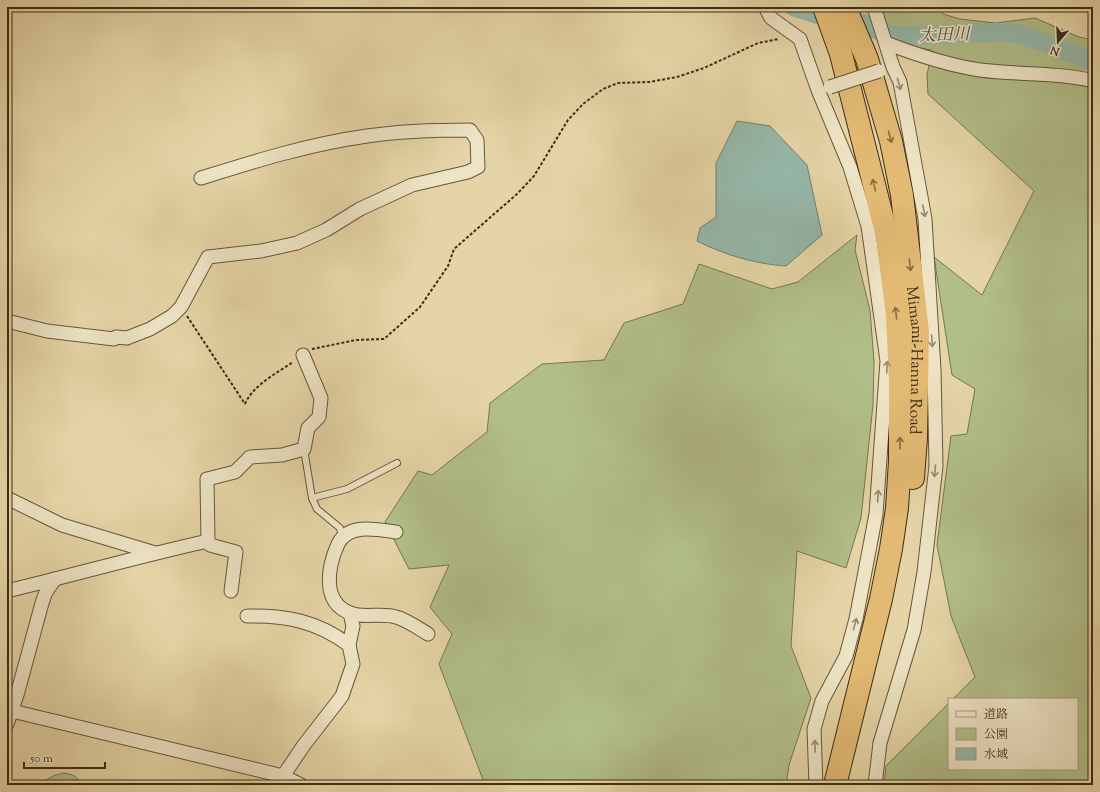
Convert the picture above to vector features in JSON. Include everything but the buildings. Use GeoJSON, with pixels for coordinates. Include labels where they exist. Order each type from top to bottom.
{"type":"FeatureCollection","features":[{"type":"Feature","properties":{"kind":"highway"},"geometry":{"type":"LineString","coordinates":[[811,7],[856,113]]}},
{"type":"Feature","properties":{"kind":"highway","name":"Mimami-Hanna Road"},"geometry":{"type":"LineString","coordinates":[[824,7],[841,54],[887,236],[897,315],[900,389],[900,461],[897,508],[892,542],[881,599],[836,780]]}},
{"type":"Feature","properties":{"kind":"highway","name":"Mimami-Hanna Road"},"geometry":{"type":"LineString","coordinates":[[845,7],[873,65],[891,141],[902,195],[918,332],[916,438],[907,520],[903,541],[853,715]]}},
{"type":"Feature","properties":{"kind":"highway"},"geometry":{"type":"LineString","coordinates":[[854,7],[873,65]]}},
{"type":"Feature","properties":{"kind":"street"},"geometry":{"type":"LineString","coordinates":[[765,7],[771,18],[800,39],[824,88],[868,226],[876,267],[887,361],[876,514],[856,619],[846,656],[822,701],[814,729],[816,785]]}},
{"type":"Feature","properties":{"kind":"street"},"geometry":{"type":"LineString","coordinates":[[874,7],[893,67],[900,82],[925,220],[934,370],[936,466],[924,572],[914,630],[880,743],[875,785]]}},
{"type":"Feature","properties":{"kind":"street"},"geometry":{"type":"LineString","coordinates":[[886,43],[930,60],[963,67],[981,70],[1054,75],[1093,81]]}},
{"type":"Feature","properties":{"kind":"street"},"geometry":{"type":"LineString","coordinates":[[824,88],[873,65],[893,67]]}},
{"type":"Feature","properties":{"kind":"street"},"geometry":{"type":"LineString","coordinates":[[7,321],[47,331],[114,339],[127,338],[172,316],[180,307],[208,257],[261,251],[297,243],[326,230],[360,209],[412,185],[468,172],[478,167],[477,140],[470,130],[437,130],[367,136],[270,157],[201,178]]}},
{"type":"Feature","properties":{"kind":"street"},"geometry":{"type":"LineString","coordinates":[[231,592],[236,552],[210,545],[208,541],[207,479],[235,472],[250,456],[282,455],[304,449],[308,428],[319,417],[321,398],[303,355]]}},
{"type":"Feature","properties":{"kind":"street"},"geometry":{"type":"LineString","coordinates":[[7,498],[62,525],[155,553]]}},
{"type":"Feature","properties":{"kind":"street"},"geometry":{"type":"LineString","coordinates":[[283,781],[304,745],[342,696],[353,664],[349,645],[353,626],[350,613],[333,598],[328,573],[331,559],[342,537],[356,530],[372,529],[396,532]]}},
{"type":"Feature","properties":{"kind":"street"},"geometry":{"type":"LineString","coordinates":[[7,591],[208,541]]}},
{"type":"Feature","properties":{"kind":"street"},"geometry":{"type":"LineString","coordinates":[[7,724],[42,603],[46,592],[55,579]]}},
{"type":"Feature","properties":{"kind":"street"},"geometry":{"type":"LineString","coordinates":[[350,613],[396,617],[428,634]]}},
{"type":"Feature","properties":{"kind":"street"},"geometry":{"type":"LineString","coordinates":[[247,616],[286,617],[308,623],[337,636],[349,645]]}},
{"type":"Feature","properties":{"kind":"street"},"geometry":{"type":"LineString","coordinates":[[12,711],[301,785]]}},
{"type":"Feature","properties":{"kind":"lane"},"geometry":{"type":"LineString","coordinates":[[304,449],[312,498],[317,510],[340,528],[342,537]]}},
{"type":"Feature","properties":{"kind":"lane"},"geometry":{"type":"LineString","coordinates":[[312,498],[347,488],[397,463]]}},
{"type":"Feature","properties":{"kind":"path"},"geometry":{"type":"LineString","coordinates":[[180,307],[245,404],[248,396],[258,387],[303,355],[316,348],[325,348],[344,342],[384,339],[420,307],[448,266],[454,249],[496,210],[517,194],[534,176],[568,120],[583,104],[603,89],[618,84],[649,82],[677,77],[704,68],[758,43],[797,38]]}},
{"type":"Feature","properties":{"kind":"green space"},"geometry":{"type":"Polygon","coordinates":[[[885,7],[942,7],[943,14],[960,19],[995,23],[1035,18],[1079,37],[1093,40],[1093,785],[884,785],[886,766],[948,704],[948,770],[1078,770],[1078,698],[954,698],[975,677],[951,616],[937,545],[951,436],[967,434],[975,389],[952,375],[934,257],[982,295],[1034,191],[928,94],[927,75],[932,50],[893,44],[881,14],[885,7]]]}},
{"type":"Feature","properties":{"kind":"green space"},"geometry":{"type":"Polygon","coordinates":[[[857,235],[855,250],[870,310],[874,362],[873,405],[861,518],[846,568],[797,551],[791,646],[811,698],[789,765],[786,785],[485,785],[439,664],[452,634],[430,607],[449,565],[409,569],[385,522],[418,471],[432,475],[487,432],[490,403],[542,364],[604,360],[624,323],[683,304],[699,264],[772,289],[798,282],[857,235]]]}},
{"type":"Feature","properties":{"kind":"green space"},"geometry":{"type":"Polygon","coordinates":[[[63,773],[74,776],[78,779],[81,785],[38,785],[53,776],[63,773]]]}},
{"type":"Feature","properties":{"kind":"water"},"geometry":{"type":"Polygon","coordinates":[[[737,121],[770,126],[807,165],[822,235],[786,266],[740,258],[718,251],[697,241],[700,228],[716,217],[716,163],[737,121]]]}},
{"type":"Feature","properties":{"kind":"waterway","name":"太田川"},"geometry":{"type":"LineString","coordinates":[[794,7],[819,15],[867,24],[881,32],[899,36],[1006,32],[1023,35],[1093,61]]}}]}
